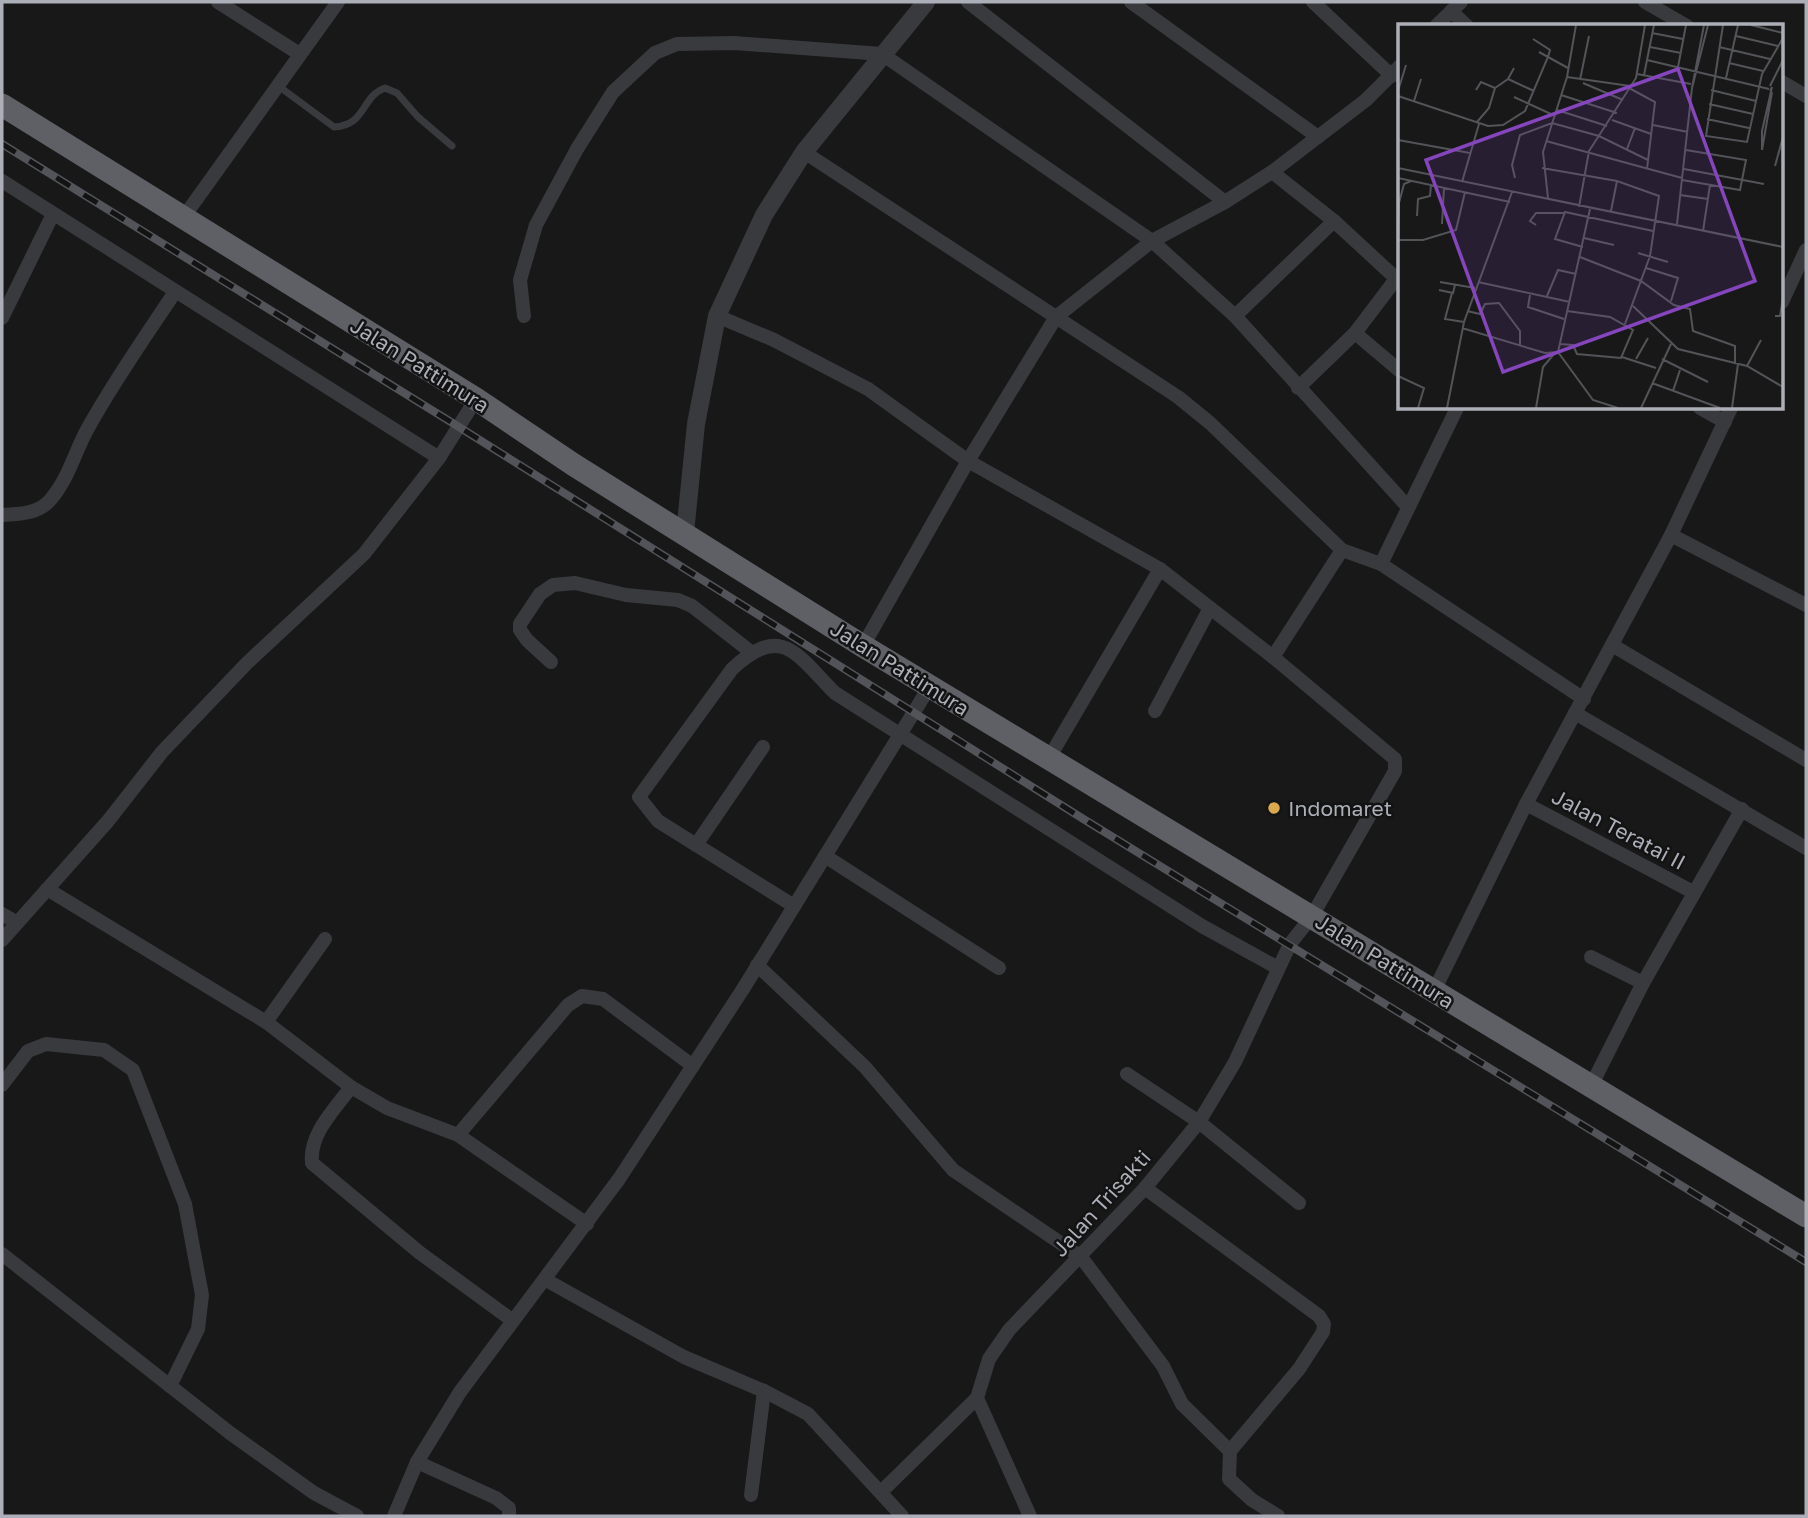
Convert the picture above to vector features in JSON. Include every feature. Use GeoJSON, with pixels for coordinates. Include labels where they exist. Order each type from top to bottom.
{"type":"FeatureCollection","features":[{"type":"Feature","properties":{"kind":"highway","name":"Jalan Pattimura"},"geometry":{"type":"LineString","coordinates":[[2,105],[476,398],[574,465],[863,646],[1806,1216]]}},
{"type":"Feature","properties":{"kind":"street"},"geometry":{"type":"LineString","coordinates":[[218,2],[298,53]]}},
{"type":"Feature","properties":{"kind":"street"},"geometry":{"type":"LineString","coordinates":[[183,218],[298,53],[338,2]]}},
{"type":"Feature","properties":{"kind":"street"},"geometry":{"type":"LineString","coordinates":[[685,533],[696,424],[717,316],[764,215],[804,152],[926,2]]}},
{"type":"Feature","properties":{"kind":"street"},"geometry":{"type":"LineString","coordinates":[[968,2],[1225,202]]}},
{"type":"Feature","properties":{"kind":"street"},"geometry":{"type":"LineString","coordinates":[[1132,2],[1318,137]]}},
{"type":"Feature","properties":{"kind":"street"},"geometry":{"type":"LineString","coordinates":[[863,646],[968,461],[1056,317],[1152,241],[1225,202],[1272,172],[1396,71],[1313,2]]}},
{"type":"Feature","properties":{"kind":"street"},"geometry":{"type":"LineString","coordinates":[[1645,2],[1684,24]]}},
{"type":"Feature","properties":{"kind":"street"},"geometry":{"type":"LineString","coordinates":[[1438,24],[1456,6],[1465,24]]}},
{"type":"Feature","properties":{"kind":"street"},"geometry":{"type":"LineString","coordinates":[[524,316],[520,280],[536,225],[577,149],[614,92],[654,53],[677,44],[734,43],[882,54],[1152,241],[1235,316],[1407,506]]}},
{"type":"Feature","properties":{"kind":"street"},"geometry":{"type":"LineString","coordinates":[[1784,83],[1806,96]]}},
{"type":"Feature","properties":{"kind":"street"},"geometry":{"type":"LineString","coordinates":[[804,152],[1178,397],[1210,422],[1342,550],[1381,564],[1584,699]]}},
{"type":"Feature","properties":{"kind":"street"},"geometry":{"type":"LineString","coordinates":[[1272,172],[1334,221],[1398,281],[1355,332],[1298,388]]}},
{"type":"Feature","properties":{"kind":"street"},"geometry":{"type":"LineString","coordinates":[[2,181],[439,458]]}},
{"type":"Feature","properties":{"kind":"street"},"geometry":{"type":"LineString","coordinates":[[2,318],[53,214]]}},
{"type":"Feature","properties":{"kind":"street"},"geometry":{"type":"LineString","coordinates":[[1235,316],[1334,221]]}},
{"type":"Feature","properties":{"kind":"street"},"geometry":{"type":"LineString","coordinates":[[1787,275],[1806,250]]}},
{"type":"Feature","properties":{"kind":"street"},"geometry":{"type":"LineString","coordinates":[[2,515],[34,512],[50,501],[67,476],[85,434],[113,384],[175,292]]}},
{"type":"Feature","properties":{"kind":"street"},"geometry":{"type":"LineString","coordinates":[[717,316],[774,340],[868,389],[968,461],[1160,569],[1273,657],[1342,550]]}},
{"type":"Feature","properties":{"kind":"street"},"geometry":{"type":"LineString","coordinates":[[1355,332],[1398,369]]}},
{"type":"Feature","properties":{"kind":"street"},"geometry":{"type":"LineString","coordinates":[[2,940],[108,821],[162,752],[247,663],[364,554],[439,458],[476,398]]}},
{"type":"Feature","properties":{"kind":"street"},"geometry":{"type":"LineString","coordinates":[[1704,410],[1725,422]]}},
{"type":"Feature","properties":{"kind":"street"},"geometry":{"type":"LineString","coordinates":[[1434,991],[1526,803],[1671,535],[1730,410]]}},
{"type":"Feature","properties":{"kind":"street"},"geometry":{"type":"LineString","coordinates":[[1381,564],[1451,411]]}},
{"type":"Feature","properties":{"kind":"street"},"geometry":{"type":"LineString","coordinates":[[1671,535],[1806,605]]}},
{"type":"Feature","properties":{"kind":"street"},"geometry":{"type":"LineString","coordinates":[[1049,758],[1160,569]]}},
{"type":"Feature","properties":{"kind":"street"},"geometry":{"type":"LineString","coordinates":[[551,662],[527,640],[520,630],[520,624],[540,594],[553,584],[575,583],[626,595],[678,600],[692,606],[751,652]]}},
{"type":"Feature","properties":{"kind":"street"},"geometry":{"type":"LineString","coordinates":[[1155,711],[1210,608]]}},
{"type":"Feature","properties":{"kind":"street"},"geometry":{"type":"LineString","coordinates":[[794,906],[658,821],[639,797],[732,669],[751,652],[765,646],[787,648],[835,693],[1202,926],[1278,968]]}},
{"type":"Feature","properties":{"kind":"street"},"geometry":{"type":"LineString","coordinates":[[1612,646],[1806,760]]}},
{"type":"Feature","properties":{"kind":"street","name":"Jalan Trisakti"},"geometry":{"type":"LineString","coordinates":[[969,1405],[989,1359],[1009,1330],[1082,1257],[1145,1188],[1199,1122],[1235,1062],[1290,944],[1312,916],[1395,771],[1395,759],[1273,657]]}},
{"type":"Feature","properties":{"kind":"street"},"geometry":{"type":"LineString","coordinates":[[393,1516],[417,1462],[460,1392],[587,1224],[693,1066],[930,686]]}},
{"type":"Feature","properties":{"kind":"street"},"geometry":{"type":"LineString","coordinates":[[1575,713],[1806,848]]}},
{"type":"Feature","properties":{"kind":"street"},"geometry":{"type":"LineString","coordinates":[[696,845],[762,747]]}},
{"type":"Feature","properties":{"kind":"street","name":"Jalan Teratai II"},"geometry":{"type":"LineString","coordinates":[[1526,803],[1693,892]]}},
{"type":"Feature","properties":{"kind":"street"},"geometry":{"type":"LineString","coordinates":[[1590,1087],[1643,983],[1742,809]]}},
{"type":"Feature","properties":{"kind":"street"},"geometry":{"type":"LineString","coordinates":[[825,856],[999,968]]}},
{"type":"Feature","properties":{"kind":"street"},"geometry":{"type":"LineString","coordinates":[[47,889],[266,1022],[351,1087],[387,1108],[458,1135],[587,1224]]}},
{"type":"Feature","properties":{"kind":"street"},"geometry":{"type":"LineString","coordinates":[[2,914],[16,922]]}},
{"type":"Feature","properties":{"kind":"street"},"geometry":{"type":"LineString","coordinates":[[266,1022],[325,939]]}},
{"type":"Feature","properties":{"kind":"street"},"geometry":{"type":"LineString","coordinates":[[1591,957],[1643,983]]}},
{"type":"Feature","properties":{"kind":"street"},"geometry":{"type":"LineString","coordinates":[[757,965],[865,1067],[953,1170],[1082,1257],[1163,1366],[1182,1404],[1230,1451]]}},
{"type":"Feature","properties":{"kind":"street"},"geometry":{"type":"LineString","coordinates":[[458,1135],[568,1004],[582,996],[603,999],[693,1066]]}},
{"type":"Feature","properties":{"kind":"street"},"geometry":{"type":"LineString","coordinates":[[2,1085],[28,1051],[46,1044],[104,1050],[133,1070],[185,1204],[202,1295],[198,1329],[170,1386]]}},
{"type":"Feature","properties":{"kind":"street"},"geometry":{"type":"LineString","coordinates":[[1127,1074],[1199,1122],[1299,1203]]}},
{"type":"Feature","properties":{"kind":"street"},"geometry":{"type":"LineString","coordinates":[[351,1087],[316,1136],[310,1149],[312,1163],[420,1252],[512,1320]]}},
{"type":"Feature","properties":{"kind":"street"},"geometry":{"type":"LineString","coordinates":[[1145,1188],[1319,1316],[1324,1324],[1323,1332],[1299,1369],[1230,1451],[1229,1479],[1252,1500],[1278,1516]]}},
{"type":"Feature","properties":{"kind":"street"},"geometry":{"type":"LineString","coordinates":[[2,1254],[170,1386],[314,1493],[358,1516]]}},
{"type":"Feature","properties":{"kind":"street"},"geometry":{"type":"LineString","coordinates":[[546,1280],[684,1357],[767,1392],[808,1414],[902,1516]]}},
{"type":"Feature","properties":{"kind":"street"},"geometry":{"type":"LineString","coordinates":[[751,1495],[767,1392]]}},
{"type":"Feature","properties":{"kind":"street"},"geometry":{"type":"LineString","coordinates":[[881,1492],[969,1405],[1030,1516]]}},
{"type":"Feature","properties":{"kind":"street"},"geometry":{"type":"LineString","coordinates":[[417,1462],[496,1498],[509,1508],[509,1516]]}},
{"type":"Feature","properties":{"kind":"lane"},"geometry":{"type":"LineString","coordinates":[[276,84],[334,127],[346,127],[358,118],[376,91],[385,88],[397,93],[418,117],[452,146]]}},
{"type":"Feature","properties":{"kind":"railway"},"geometry":{"type":"LineString","coordinates":[[2,144],[1085,820],[1806,1262]]}},
{"type":"Feature","properties":{"kind":"place","name":"Indomaret"},"geometry":{"type":"Point","coordinates":[1274,808]}}]}
